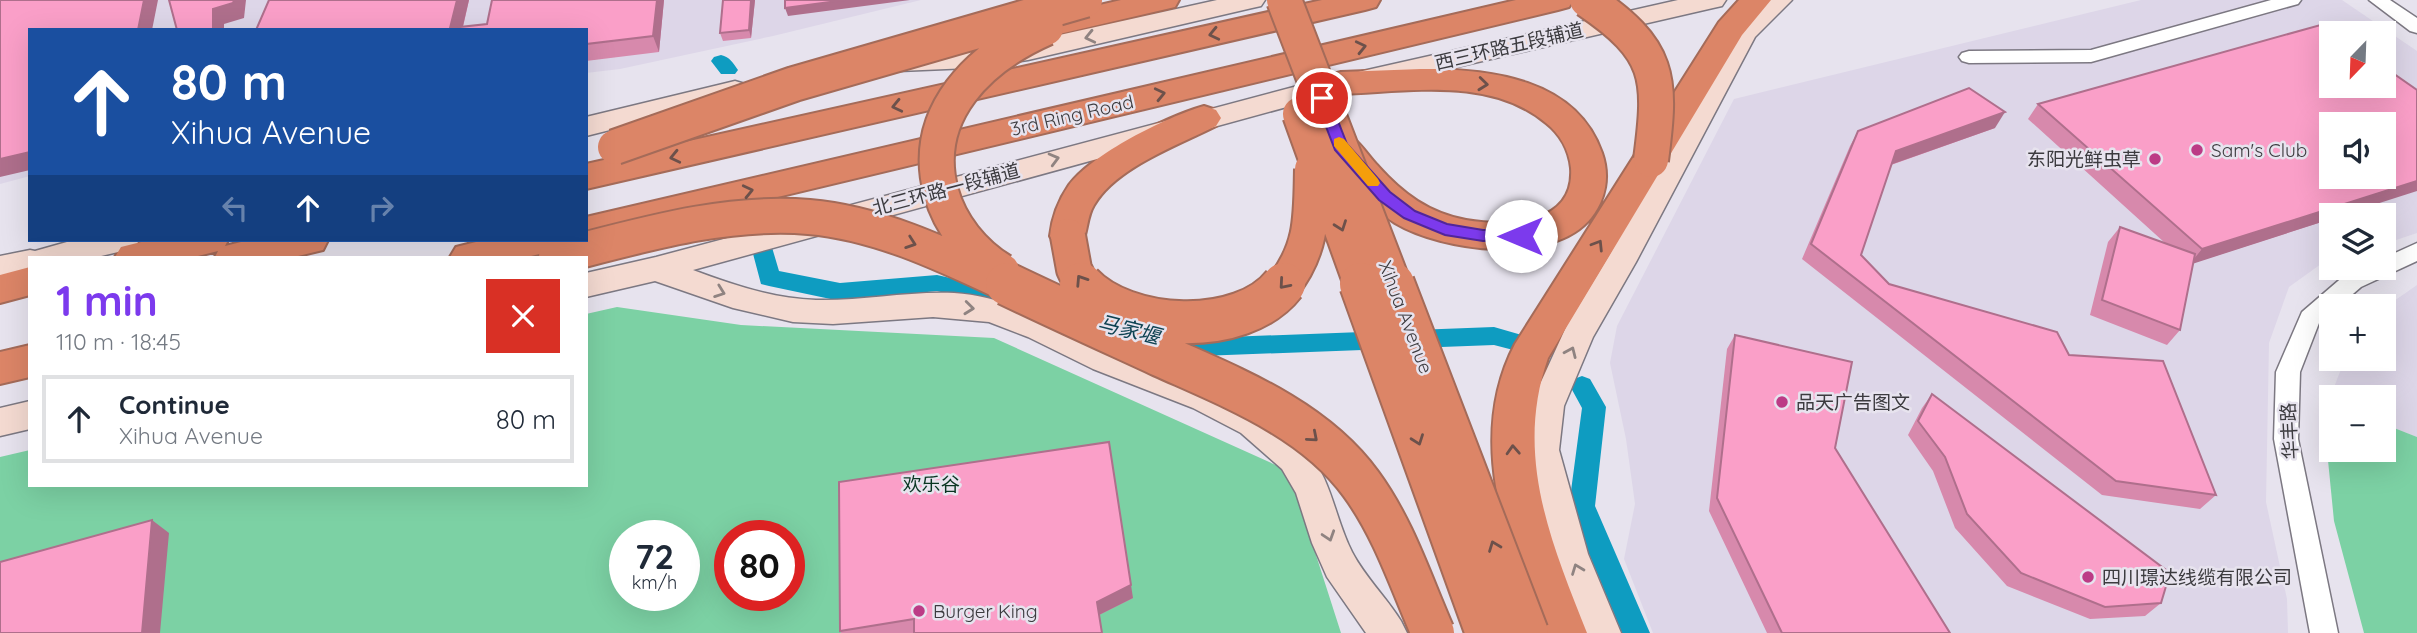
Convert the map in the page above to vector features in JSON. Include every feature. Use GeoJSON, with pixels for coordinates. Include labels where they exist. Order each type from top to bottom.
{"type":"FeatureCollection","features":[{"type":"Feature","properties":{"kind":"highway"},"geometry":{"type":"LineString","coordinates":[[600,150],[794,84],[1085,0]]}},
{"type":"Feature","properties":{"kind":"highway"},"geometry":{"type":"LineString","coordinates":[[600,150],[866,80],[1055,24],[1164,0]]}},
{"type":"Feature","properties":{"kind":"highway"},"geometry":{"type":"LineString","coordinates":[[588,177],[1275,6],[1365,0]]}},
{"type":"Feature","properties":{"kind":"highway","name":"3rd Ring Road"},"geometry":{"type":"LineString","coordinates":[[588,230],[1300,78],[1558,0]]}},
{"type":"Feature","properties":{"kind":"highway"},"geometry":{"type":"LineString","coordinates":[[1587,0],[1614,17],[1640,46],[1654,75],[1658,105],[1651,160]]}},
{"type":"Feature","properties":{"kind":"highway"},"geometry":{"type":"LineString","coordinates":[[1564,633],[1534,556],[1518,500],[1512,446],[1515,400],[1529,355],[1730,29],[1756,0]]}},
{"type":"Feature","properties":{"kind":"highway","name":"Xihua Avenue"},"geometry":{"type":"LineString","coordinates":[[1275,6],[1327,148],[1487,633]]}},
{"type":"Feature","properties":{"kind":"highway"},"geometry":{"type":"LineString","coordinates":[[1055,24],[1013,44],[983,67],[965,86],[949,108],[939,132],[934,160],[937,185],[950,220],[969,242],[997,268],[1077,316]]}},
{"type":"Feature","properties":{"kind":"highway"},"geometry":{"type":"LineString","coordinates":[[1204,118],[1115,164],[1098,177],[1073,208],[1068,236],[1071,262],[1082,286],[1104,302],[1124,311],[1170,322],[1208,322],[1244,313],[1275,294],[1297,269],[1309,234],[1327,148],[1409,214],[1445,229],[1483,236],[1521,236],[1553,227],[1575,212],[1588,191],[1590,166],[1581,139],[1562,117],[1536,100],[1502,86],[1458,81],[1342,83]]}},
{"type":"Feature","properties":{"kind":"highway","name":"Xihua Avenue"},"geometry":{"type":"LineString","coordinates":[[1327,148],[1527,633]]}},
{"type":"Feature","properties":{"kind":"highway"},"geometry":{"type":"LineString","coordinates":[[560,256],[700,223],[753,216],[810,217],[866,228],[933,250],[1255,398],[1302,428],[1347,466],[1372,501],[1433,633]]}},
{"type":"Feature","properties":{"kind":"highway"},"geometry":{"type":"LineString","coordinates":[[238,256],[301,242]]}},
{"type":"Feature","properties":{"kind":"highway"},"geometry":{"type":"LineString","coordinates":[[473,256],[534,242]]}},
{"type":"Feature","properties":{"kind":"highway"},"geometry":{"type":"LineString","coordinates":[[138,256],[195,243]]}},
{"type":"Feature","properties":{"kind":"highway"},"geometry":{"type":"LineString","coordinates":[[0,289],[28,282]]}},
{"type":"Feature","properties":{"kind":"highway"},"geometry":{"type":"LineString","coordinates":[[0,310],[28,303]]}},
{"type":"Feature","properties":{"kind":"highway"},"geometry":{"type":"LineString","coordinates":[[0,368],[28,361]]}},
{"type":"Feature","properties":{"kind":"highway"},"geometry":{"type":"LineString","coordinates":[[0,394],[28,388]]}},
{"type":"Feature","properties":{"kind":"main road"},"geometry":{"type":"LineString","coordinates":[[588,126],[785,76],[1027,0]]}},
{"type":"Feature","properties":{"kind":"main road"},"geometry":{"type":"LineString","coordinates":[[785,76],[858,65],[970,59],[1028,51],[1252,0]]}},
{"type":"Feature","properties":{"kind":"main road","name":"西三环路五段辅道"},"geometry":{"type":"LineString","coordinates":[[1300,78],[1342,83],[1713,0]]}},
{"type":"Feature","properties":{"kind":"main road"},"geometry":{"type":"LineString","coordinates":[[1602,633],[1570,554],[1542,450],[1548,406],[1578,334],[1621,261],[1744,34],[1758,16],[1779,0]]}},
{"type":"Feature","properties":{"kind":"main road","name":"北三环路一段辅道"},"geometry":{"type":"LineString","coordinates":[[588,285],[656,269],[1204,118],[1300,78]]}},
{"type":"Feature","properties":{"kind":"main road"},"geometry":{"type":"LineString","coordinates":[[52,256],[115,242]]}},
{"type":"Feature","properties":{"kind":"main road"},"geometry":{"type":"LineString","coordinates":[[0,268],[28,261]]}},
{"type":"Feature","properties":{"kind":"main road"},"geometry":{"type":"LineString","coordinates":[[656,269],[778,309],[815,312],[972,307],[1009,316],[1122,368],[1196,394],[1235,412],[1275,439],[1295,460],[1315,491],[1333,551],[1348,581],[1370,605],[1388,633]]}},
{"type":"Feature","properties":{"kind":"main road"},"geometry":{"type":"LineString","coordinates":[[0,422],[28,415]]}},
{"type":"Feature","properties":{"kind":"street"},"geometry":{"type":"LineString","coordinates":[[1969,57],[2091,56],[2292,0]]}},
{"type":"Feature","properties":{"kind":"street"},"geometry":{"type":"LineString","coordinates":[[2378,0],[2417,27]]}},
{"type":"Feature","properties":{"kind":"street","name":"华丰路"},"geometry":{"type":"LineString","coordinates":[[2396,261],[2417,251]]}},
{"type":"Feature","properties":{"kind":"street","name":"华丰路"},"geometry":{"type":"LineString","coordinates":[[2324,633],[2286,439],[2288,372],[2311,318],[2355,280]]}},
{"type":"Feature","properties":{"kind":"shaded area"},"geometry":{"type":"Polygon","coordinates":[[[0,0],[921,0],[773,36],[620,69],[588,73],[588,28],[28,28],[28,177],[0,184],[0,0]]]}},
{"type":"Feature","properties":{"kind":"shaded area"},"geometry":{"type":"Polygon","coordinates":[[[2141,0],[2342,0],[2373,21],[2319,21],[2319,98],[2396,98],[2396,37],[2417,51],[2417,233],[2396,240],[2396,203],[2319,203],[2319,265],[2289,287],[2269,343],[2266,502],[2287,599],[2288,633],[1653,633],[1624,559],[1635,504],[1626,439],[1610,363],[1617,326],[1734,99],[2141,0]]]}},
{"type":"Feature","properties":{"kind":"shaded area"},"geometry":{"type":"Polygon","coordinates":[[[2417,285],[2417,437],[2396,429],[2396,385],[2335,385],[2340,371],[2396,371],[2396,300],[2417,285]]]}},
{"type":"Feature","properties":{"kind":"green space","name":"欢乐谷"},"geometry":{"type":"Polygon","coordinates":[[[617,307],[741,325],[994,338],[1289,471],[1341,633],[0,633],[0,457],[28,450],[28,487],[588,487],[588,314],[617,307]]]}},
{"type":"Feature","properties":{"kind":"green space"},"geometry":{"type":"Polygon","coordinates":[[[2396,429],[2417,437],[2417,633],[2364,633],[2334,521],[2328,462],[2396,462],[2396,429]]]}},
{"type":"Feature","properties":{"kind":"building"},"geometry":{"type":"Polygon","coordinates":[[[0,0],[144,0],[138,28],[28,28],[28,152],[0,159],[0,0]]]}},
{"type":"Feature","properties":{"kind":"building"},"geometry":{"type":"Polygon","coordinates":[[[169,0],[234,0],[233,3],[213,9],[213,28],[176,28],[169,0]]]}},
{"type":"Feature","properties":{"kind":"building"},"geometry":{"type":"Polygon","coordinates":[[[269,0],[457,0],[450,28],[257,28],[269,0]]]}},
{"type":"Feature","properties":{"kind":"building"},"geometry":{"type":"Polygon","coordinates":[[[492,0],[657,0],[653,36],[588,44],[588,28],[450,28],[487,24],[492,0]]]}},
{"type":"Feature","properties":{"kind":"building"},"geometry":{"type":"Polygon","coordinates":[[[723,0],[751,0],[749,30],[720,33],[723,0]]]}},
{"type":"Feature","properties":{"kind":"building"},"geometry":{"type":"Polygon","coordinates":[[[785,0],[845,0],[785,8],[785,0]]]}},
{"type":"Feature","properties":{"kind":"building","name":"Sam's Club"},"geometry":{"type":"Polygon","coordinates":[[[2319,25],[2319,98],[2396,98],[2396,75],[2417,90],[2417,181],[2396,188],[2396,112],[2319,112],[2319,189],[2392,189],[2347,203],[2319,203],[2319,212],[2202,249],[2038,104],[2319,25]]]}},
{"type":"Feature","properties":{"kind":"building"},"geometry":{"type":"Polygon","coordinates":[[[1969,88],[2005,112],[1896,151],[1861,255],[1889,284],[2057,332],[2069,355],[2163,361],[2216,495],[2116,481],[1811,244],[1858,131],[1969,88]]]}},
{"type":"Feature","properties":{"kind":"building"},"geometry":{"type":"Polygon","coordinates":[[[2120,227],[2195,254],[2180,330],[2102,300],[2120,227]]]}},
{"type":"Feature","properties":{"kind":"building"},"geometry":{"type":"Polygon","coordinates":[[[1735,335],[1852,362],[1835,448],[1950,633],[1782,633],[1717,498],[1735,335]]]}},
{"type":"Feature","properties":{"kind":"building"},"geometry":{"type":"Polygon","coordinates":[[[1932,394],[2170,573],[2161,603],[2105,607],[2021,573],[1967,514],[1945,457],[1918,421],[1932,394]]]}},
{"type":"Feature","properties":{"kind":"building"},"geometry":{"type":"Polygon","coordinates":[[[1109,442],[1131,585],[1097,602],[1102,633],[914,633],[914,619],[840,631],[839,482],[1109,442]]]}},
{"type":"Feature","properties":{"kind":"building"},"geometry":{"type":"Polygon","coordinates":[[[152,520],[142,633],[0,633],[0,562],[152,520]]]}},
{"type":"Feature","properties":{"kind":"waterway","name":"马家堰"},"geometry":{"type":"LineString","coordinates":[[721,61],[728,70]]}},
{"type":"Feature","properties":{"kind":"waterway","name":"马家堰"},"geometry":{"type":"LineString","coordinates":[[763,250],[769,278],[840,292],[937,283],[1017,302]]}},
{"type":"Feature","properties":{"kind":"waterway","name":"马家堰"},"geometry":{"type":"LineString","coordinates":[[1156,336],[1201,347],[1494,336],[1521,343]]}},
{"type":"Feature","properties":{"kind":"waterway","name":"马家堰"},"geometry":{"type":"LineString","coordinates":[[1582,386],[1594,407],[1582,506],[1636,633]]}},
{"type":"Feature","properties":{"kind":"slow traffic"},"geometry":{"type":"LineString","coordinates":[[1339,142],[1373,183]]}},
{"type":"Feature","properties":{"kind":"place","name":"Sam's Club"},"geometry":{"type":"Point","coordinates":[2197,150]}},
{"type":"Feature","properties":{"kind":"place","name":"东阳光鲜虫草"},"geometry":{"type":"Point","coordinates":[2155,159]}},
{"type":"Feature","properties":{"kind":"place","name":"品天广告图文"},"geometry":{"type":"Point","coordinates":[1782,402]}},
{"type":"Feature","properties":{"kind":"place","name":"四川璟达线缆有限公司"},"geometry":{"type":"Point","coordinates":[2088,577]}},
{"type":"Feature","properties":{"kind":"place","name":"Burger King"},"geometry":{"type":"Point","coordinates":[919,611]}},
{"type":"Feature","properties":{"kind":"route"},"geometry":{"type":"LineString","coordinates":[[1322,98],[1340,146],[1385,196],[1409,214],[1445,229],[1483,236],[1521,236]]}}]}
